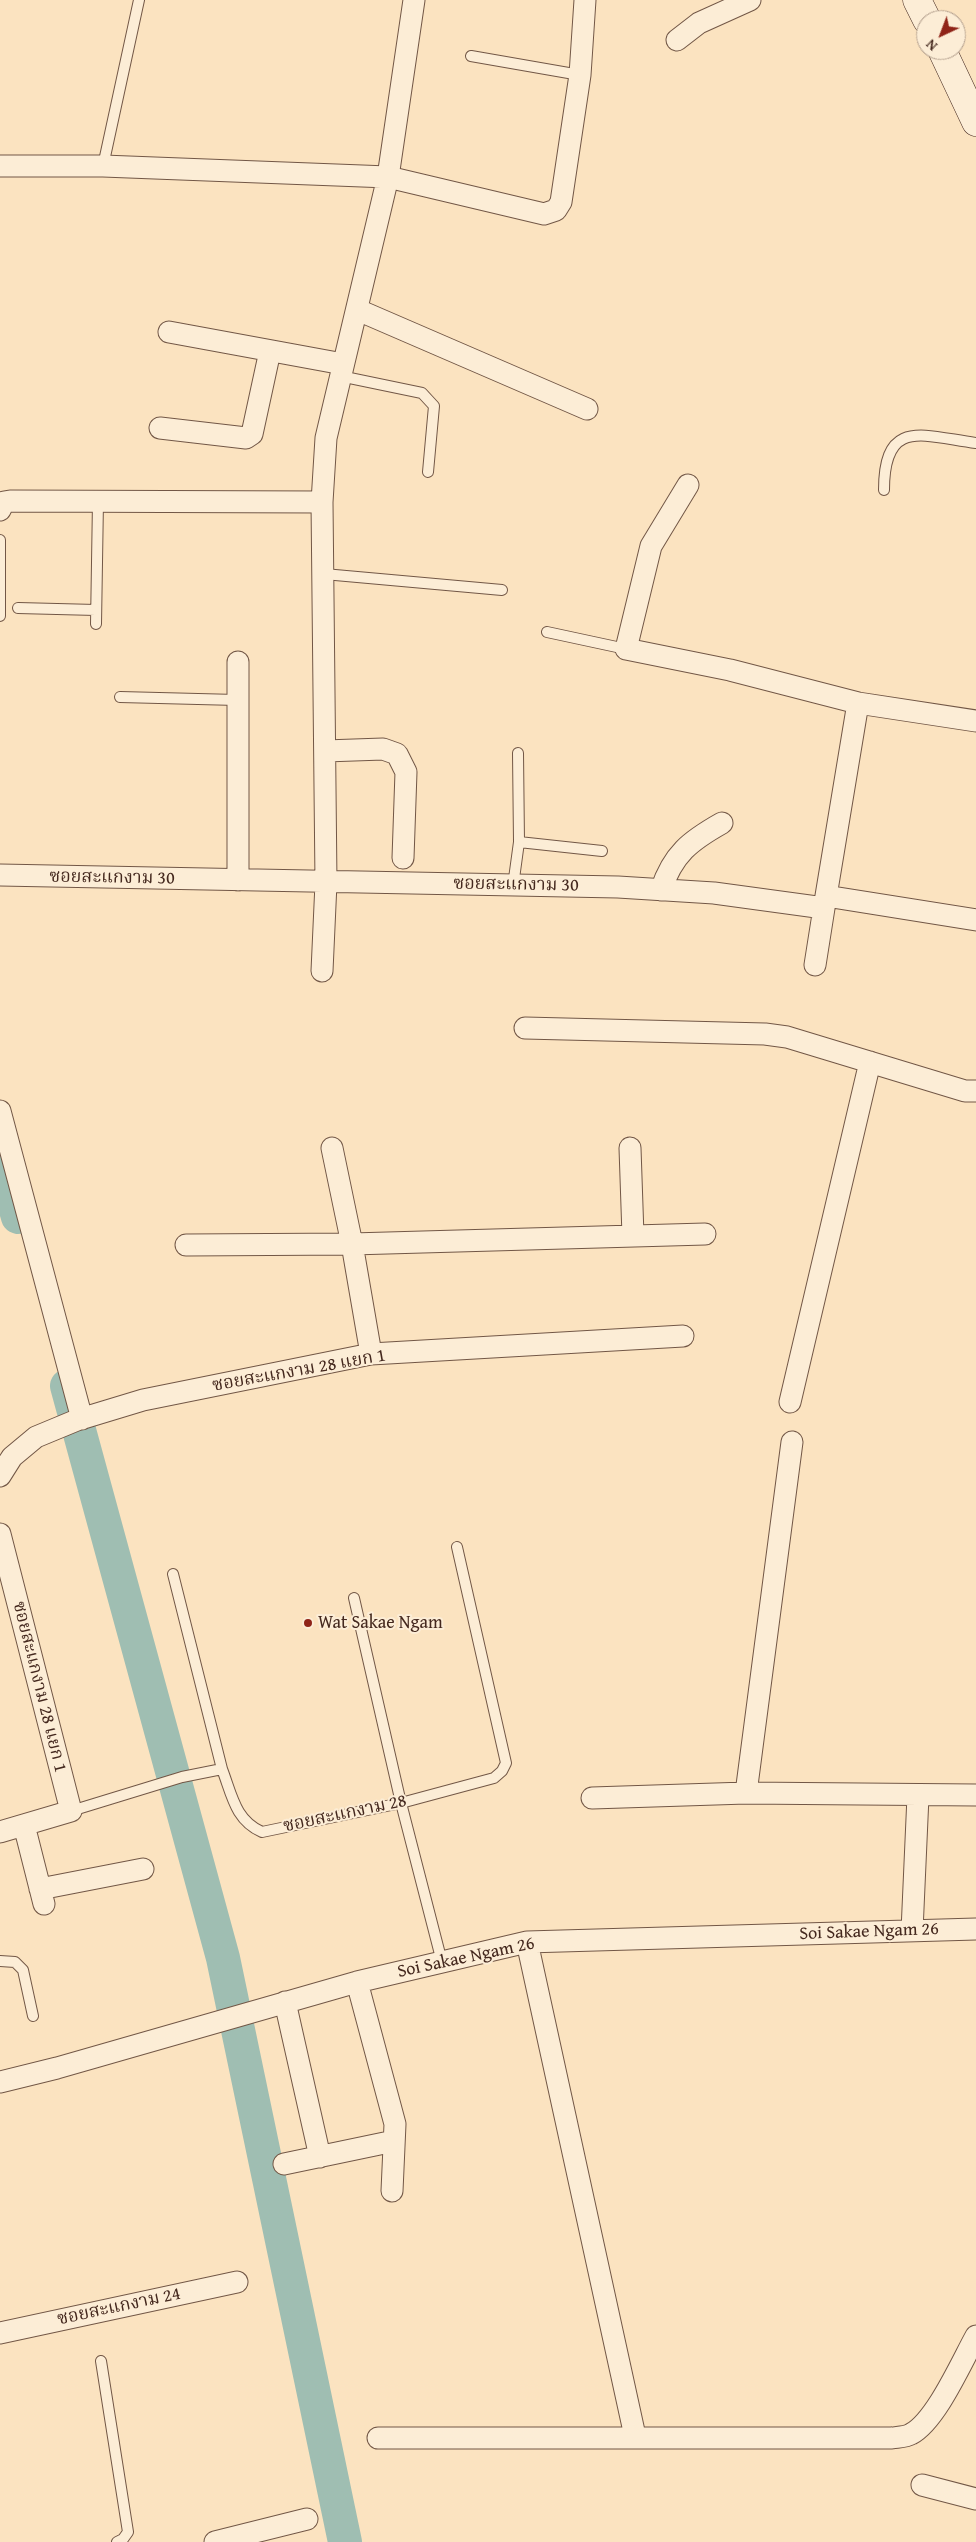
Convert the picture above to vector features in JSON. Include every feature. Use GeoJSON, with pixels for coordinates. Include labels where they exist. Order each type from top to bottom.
{"type":"FeatureCollection","features":[{"type":"Feature","properties":{"kind":"main road"},"geometry":{"type":"LineString","coordinates":[[947,60],[976,122]]}},
{"type":"Feature","properties":{"kind":"street"},"geometry":{"type":"LineString","coordinates":[[322,971],[326,883],[322,502],[326,438],[358,310],[388,177],[414,0]]}},
{"type":"Feature","properties":{"kind":"street"},"geometry":{"type":"LineString","coordinates":[[0,166],[103,166],[388,177],[544,214],[556,210],[561,202],[580,75],[585,0]]}},
{"type":"Feature","properties":{"kind":"street"},"geometry":{"type":"LineString","coordinates":[[677,40],[699,23],[750,0]]}},
{"type":"Feature","properties":{"kind":"street"},"geometry":{"type":"LineString","coordinates":[[358,310],[587,409]]}},
{"type":"Feature","properties":{"kind":"street"},"geometry":{"type":"LineString","coordinates":[[169,332],[270,351],[342,370]]}},
{"type":"Feature","properties":{"kind":"street"},"geometry":{"type":"LineString","coordinates":[[160,428],[246,438],[252,434],[270,351]]}},
{"type":"Feature","properties":{"kind":"street"},"geometry":{"type":"LineString","coordinates":[[688,485],[651,546],[626,649],[730,670],[858,703],[976,721]]}},
{"type":"Feature","properties":{"kind":"street"},"geometry":{"type":"LineString","coordinates":[[0,510],[4,502],[10,501],[322,502]]}},
{"type":"Feature","properties":{"kind":"street"},"geometry":{"type":"LineString","coordinates":[[238,662],[238,880]]}},
{"type":"Feature","properties":{"kind":"street"},"geometry":{"type":"LineString","coordinates":[[814,965],[858,703]]}},
{"type":"Feature","properties":{"kind":"street"},"geometry":{"type":"LineString","coordinates":[[325,751],[383,749],[397,754],[406,772],[403,858]]}},
{"type":"Feature","properties":{"kind":"street"},"geometry":{"type":"LineString","coordinates":[[661,890],[670,867],[682,850],[696,838],[722,823]]}},
{"type":"Feature","properties":{"kind":"street","name":"ซอยสะแกงาม 30"},"geometry":{"type":"LineString","coordinates":[[0,875],[326,883],[618,886],[825,902],[976,920]]}},
{"type":"Feature","properties":{"kind":"street"},"geometry":{"type":"LineString","coordinates":[[525,1028],[765,1034],[808,1042],[965,1091],[976,1092]]}},
{"type":"Feature","properties":{"kind":"street"},"geometry":{"type":"LineString","coordinates":[[790,1402],[870,1062]]}},
{"type":"Feature","properties":{"kind":"street"},"geometry":{"type":"LineString","coordinates":[[0,1111],[79,1419]]}},
{"type":"Feature","properties":{"kind":"street"},"geometry":{"type":"LineString","coordinates":[[332,1148],[352,1244],[371,1354]]}},
{"type":"Feature","properties":{"kind":"street"},"geometry":{"type":"LineString","coordinates":[[630,1148],[633,1236]]}},
{"type":"Feature","properties":{"kind":"street"},"geometry":{"type":"LineString","coordinates":[[186,1244],[352,1244],[705,1234]]}},
{"type":"Feature","properties":{"kind":"street","name":"ซอยสะแกงาม 28 แยก 1"},"geometry":{"type":"LineString","coordinates":[[0,1476],[22,1447],[49,1430],[143,1400],[371,1354],[683,1336]]}},
{"type":"Feature","properties":{"kind":"street"},"geometry":{"type":"LineString","coordinates":[[746,1793],[792,1442]]}},
{"type":"Feature","properties":{"kind":"street","name":"ซอยสะแกงาม 28 แยก 1"},"geometry":{"type":"LineString","coordinates":[[0,1534],[70,1811]]}},
{"type":"Feature","properties":{"kind":"street"},"geometry":{"type":"LineString","coordinates":[[592,1798],[746,1793],[918,1796],[976,1795]]}},
{"type":"Feature","properties":{"kind":"street"},"geometry":{"type":"LineString","coordinates":[[912,1930],[918,1796]]}},
{"type":"Feature","properties":{"kind":"street"},"geometry":{"type":"LineString","coordinates":[[0,1832],[70,1811]]}},
{"type":"Feature","properties":{"kind":"street"},"geometry":{"type":"LineString","coordinates":[[24,1824],[42,1897],[143,1869]]}},
{"type":"Feature","properties":{"kind":"street","name":"Soi Sakae Ngam 26"},"geometry":{"type":"LineString","coordinates":[[0,2082],[206,2026],[357,1982],[527,1942],[976,1929]]}},
{"type":"Feature","properties":{"kind":"street"},"geometry":{"type":"LineString","coordinates":[[527,1942],[635,2436]]}},
{"type":"Feature","properties":{"kind":"street"},"geometry":{"type":"LineString","coordinates":[[357,1982],[395,2124],[392,2191]]}},
{"type":"Feature","properties":{"kind":"street"},"geometry":{"type":"LineString","coordinates":[[285,2002],[320,2157]]}},
{"type":"Feature","properties":{"kind":"street"},"geometry":{"type":"LineString","coordinates":[[284,2164],[394,2141]]}},
{"type":"Feature","properties":{"kind":"street","name":"ซอยสะแกงาม 24"},"geometry":{"type":"LineString","coordinates":[[0,2333],[237,2282]]}},
{"type":"Feature","properties":{"kind":"street"},"geometry":{"type":"LineString","coordinates":[[378,2438],[635,2436],[892,2438],[911,2435],[924,2425],[935,2410],[976,2336]]}},
{"type":"Feature","properties":{"kind":"street"},"geometry":{"type":"LineString","coordinates":[[922,2486],[976,2499]]}},
{"type":"Feature","properties":{"kind":"street"},"geometry":{"type":"LineString","coordinates":[[215,2542],[307,2519]]}},
{"type":"Feature","properties":{"kind":"lane"},"geometry":{"type":"LineString","coordinates":[[103,166],[140,0]]}},
{"type":"Feature","properties":{"kind":"lane"},"geometry":{"type":"LineString","coordinates":[[471,56],[580,75]]}},
{"type":"Feature","properties":{"kind":"lane"},"geometry":{"type":"LineString","coordinates":[[342,370],[422,393],[429,398],[434,406],[428,472]]}},
{"type":"Feature","properties":{"kind":"lane"},"geometry":{"type":"LineString","coordinates":[[884,490],[884,469],[888,454],[898,442],[909,435],[976,443]]}},
{"type":"Feature","properties":{"kind":"lane"},"geometry":{"type":"LineString","coordinates":[[96,624],[98,501]]}},
{"type":"Feature","properties":{"kind":"lane"},"geometry":{"type":"LineString","coordinates":[[0,540],[0,616]]}},
{"type":"Feature","properties":{"kind":"lane"},"geometry":{"type":"LineString","coordinates":[[324,574],[502,590]]}},
{"type":"Feature","properties":{"kind":"lane"},"geometry":{"type":"LineString","coordinates":[[18,608],[96,610]]}},
{"type":"Feature","properties":{"kind":"lane"},"geometry":{"type":"LineString","coordinates":[[547,632],[626,649]]}},
{"type":"Feature","properties":{"kind":"lane"},"geometry":{"type":"LineString","coordinates":[[120,697],[237,700]]}},
{"type":"Feature","properties":{"kind":"lane"},"geometry":{"type":"LineString","coordinates":[[512,886],[519,842],[518,753]]}},
{"type":"Feature","properties":{"kind":"lane"},"geometry":{"type":"LineString","coordinates":[[519,842],[602,851]]}},
{"type":"Feature","properties":{"kind":"lane","name":"ซอยสะแกงาม 28"},"geometry":{"type":"LineString","coordinates":[[173,1574],[222,1769],[240,1818],[251,1827],[262,1832],[401,1803],[494,1778],[502,1771],[506,1763],[457,1547]]}},
{"type":"Feature","properties":{"kind":"lane"},"geometry":{"type":"LineString","coordinates":[[354,1598],[401,1803],[442,1962]]}},
{"type":"Feature","properties":{"kind":"lane"},"geometry":{"type":"LineString","coordinates":[[70,1811],[182,1778],[222,1769]]}},
{"type":"Feature","properties":{"kind":"lane"},"geometry":{"type":"LineString","coordinates":[[0,1961],[15,1962],[23,1970],[33,2016]]}},
{"type":"Feature","properties":{"kind":"lane"},"geometry":{"type":"LineString","coordinates":[[100,2361],[128,2532],[123,2539],[117,2542]]}},
{"type":"Feature","properties":{"kind":"waterway"},"geometry":{"type":"LineString","coordinates":[[0,1154],[18,1217]]}},
{"type":"Feature","properties":{"kind":"waterway"},"geometry":{"type":"LineString","coordinates":[[67,1386],[223,1958],[345,2542]]}},
{"type":"Feature","properties":{"kind":"place","name":"Wat Sakae Ngam"},"geometry":{"type":"Point","coordinates":[308,1623]}}]}
